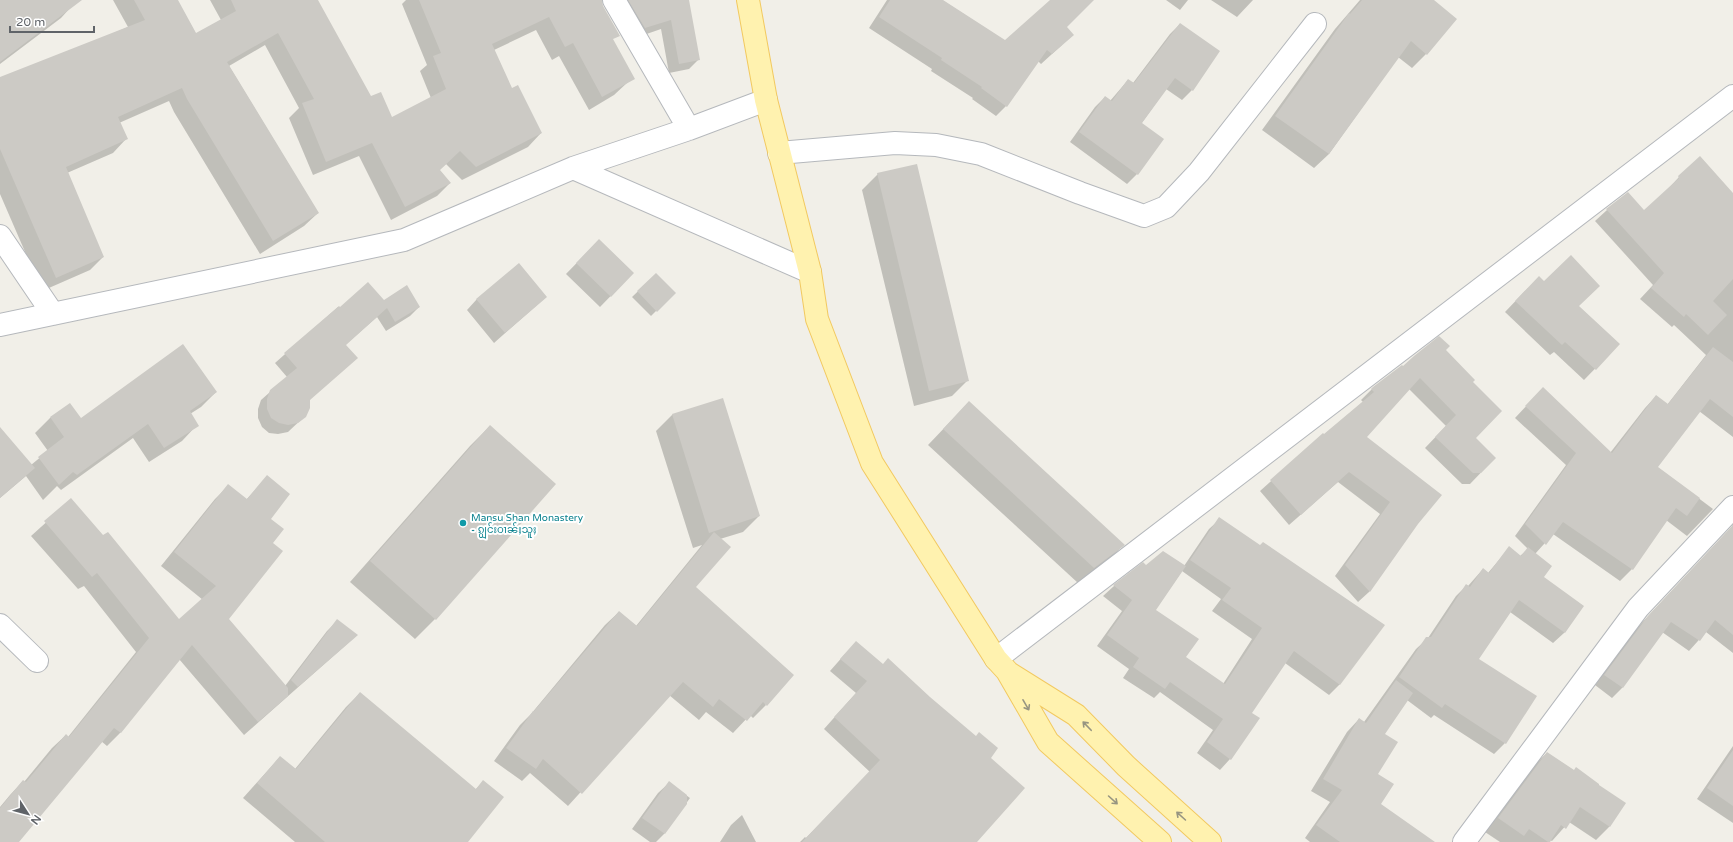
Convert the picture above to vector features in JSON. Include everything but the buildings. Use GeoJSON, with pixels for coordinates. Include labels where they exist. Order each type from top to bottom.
{"type":"FeatureCollection","features":[{"type":"Feature","properties":{"kind":"main road"},"geometry":{"type":"LineString","coordinates":[[748,0],[766,100],[810,272],[818,320],[872,463],[1001,665],[1048,742],[1160,842]]}},
{"type":"Feature","properties":{"kind":"main road"},"geometry":{"type":"LineString","coordinates":[[1001,665],[1076,715],[1126,766],[1210,842]]}},
{"type":"Feature","properties":{"kind":"street"},"geometry":{"type":"LineString","coordinates":[[614,0],[689,129]]}},
{"type":"Feature","properties":{"kind":"street"},"geometry":{"type":"LineString","coordinates":[[779,153],[895,143],[936,145],[981,154],[1080,194],[1144,216],[1166,208],[1199,172],[1315,24]]}},
{"type":"Feature","properties":{"kind":"street"},"geometry":{"type":"LineString","coordinates":[[1001,665],[1733,96]]}},
{"type":"Feature","properties":{"kind":"street"},"geometry":{"type":"LineString","coordinates":[[0,325],[404,240],[573,168],[689,129],[766,100]]}},
{"type":"Feature","properties":{"kind":"street"},"geometry":{"type":"LineString","coordinates":[[573,168],[810,272]]}},
{"type":"Feature","properties":{"kind":"street"},"geometry":{"type":"LineString","coordinates":[[0,236],[53,314]]}},
{"type":"Feature","properties":{"kind":"street"},"geometry":{"type":"LineString","coordinates":[[1464,842],[1638,608],[1733,507]]}},
{"type":"Feature","properties":{"kind":"street"},"geometry":{"type":"LineString","coordinates":[[0,625],[37,661]]}},
{"type":"Feature","properties":{"kind":"place","name":"Mansu Shan Monastery - ၵျွင်းဝၢၼ်ႈသူႈ"},"geometry":{"type":"Point","coordinates":[463,523]}}]}
